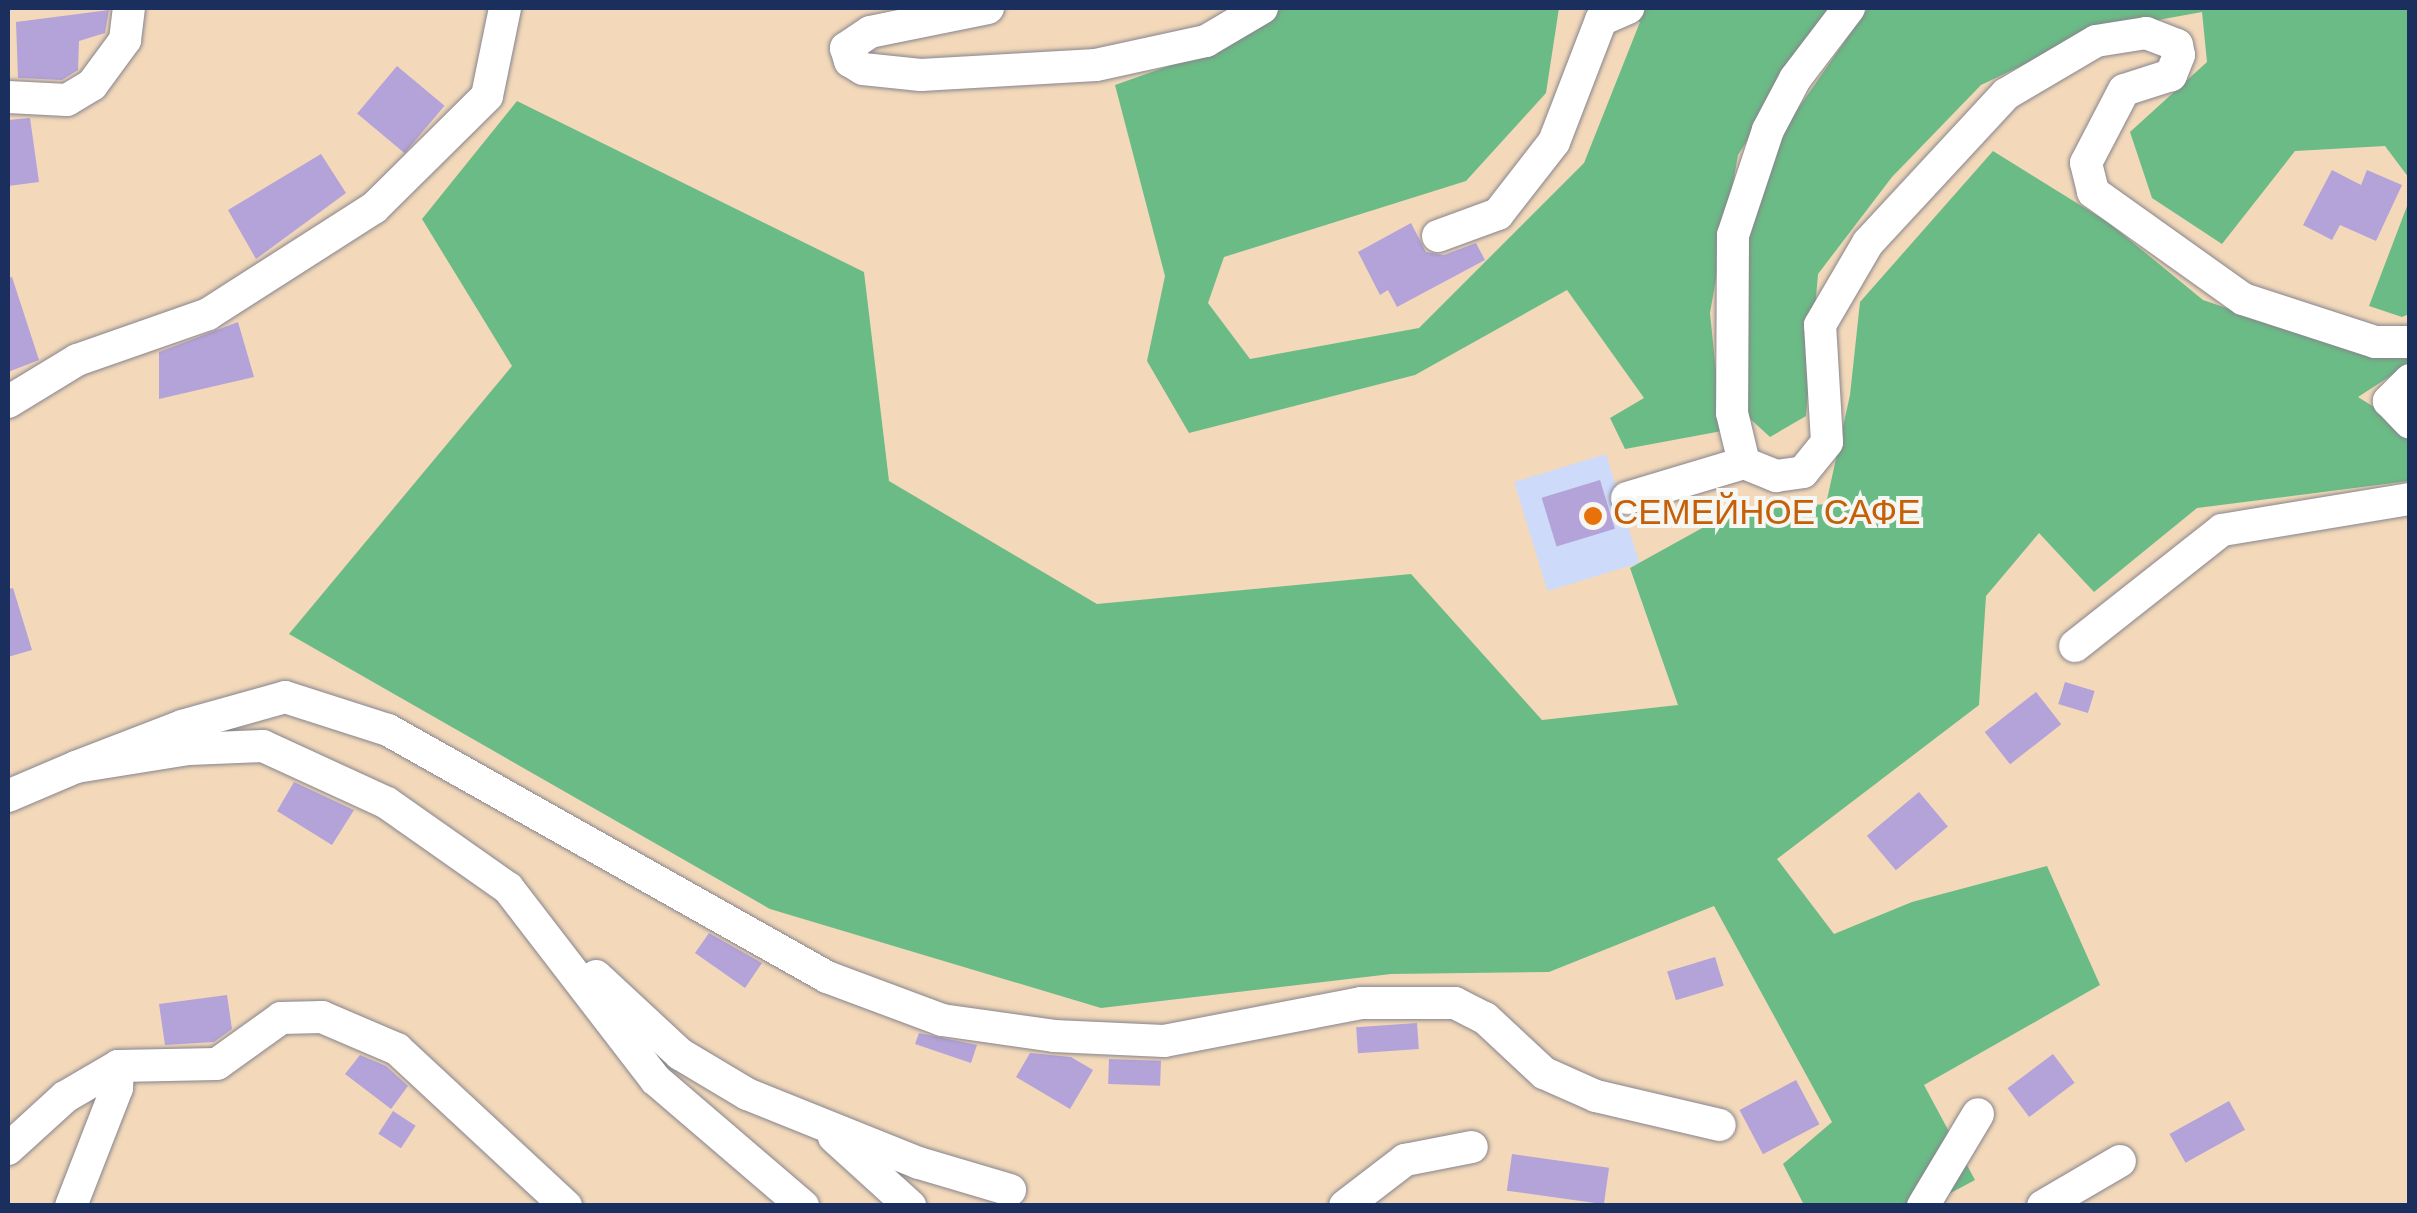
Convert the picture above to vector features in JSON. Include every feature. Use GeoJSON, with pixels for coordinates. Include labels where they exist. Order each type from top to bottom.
{"type":"FeatureCollection","features":[{"type":"Feature","properties":{"kind":"street"},"geometry":{"type":"LineString","coordinates":[[8,97],[66,100],[92,85],[124,40],[129,8]]}},
{"type":"Feature","properties":{"kind":"street"},"geometry":{"type":"LineString","coordinates":[[8,402],[76,360],[208,314],[374,208],[430,160],[487,96],[505,8]]}},
{"type":"Feature","properties":{"kind":"street"},"geometry":{"type":"LineString","coordinates":[[988,8],[870,32],[846,48],[850,60],[863,69],[921,75],[1096,65],[1206,41],[1262,8]]}},
{"type":"Feature","properties":{"kind":"street"},"geometry":{"type":"LineString","coordinates":[[1438,236],[1498,214],[1554,142],[1601,20],[1628,8]]}},
{"type":"Feature","properties":{"kind":"street"},"geometry":{"type":"LineString","coordinates":[[1744,464],[1732,413],[1733,236],[1768,130],[1795,78],[1849,8]]}},
{"type":"Feature","properties":{"kind":"street"},"geometry":{"type":"LineString","coordinates":[[1628,498],[1744,464],[1776,476],[1803,472],[1827,442],[1820,325],[1868,243],[2006,94],[2096,42],[2146,33],[2177,44],[2179,55],[2171,75],[2124,90],[2086,164],[2093,192],[2243,299],[2359,338],[2410,342]]}},
{"type":"Feature","properties":{"kind":"street"},"geometry":{"type":"LineString","coordinates":[[2410,380],[2389,401],[2410,422]]}},
{"type":"Feature","properties":{"kind":"street"},"geometry":{"type":"LineString","coordinates":[[2075,646],[2222,530],[2410,499]]}},
{"type":"Feature","properties":{"kind":"street"},"geometry":{"type":"LineString","coordinates":[[8,796],[182,726],[285,697],[388,730],[828,977],[942,1020],[1054,1036],[1164,1041],[1374,1001],[1455,1003],[1486,1018],[1544,1073],[1596,1096],[1720,1125]]}},
{"type":"Feature","properties":{"kind":"street"},"geometry":{"type":"LineString","coordinates":[[76,767],[190,749],[264,746],[387,803],[508,888],[680,1054],[748,1094],[820,1124],[1010,1190]]}},
{"type":"Feature","properties":{"kind":"street"},"geometry":{"type":"LineString","coordinates":[[508,888],[646,1070],[803,1206]]}},
{"type":"Feature","properties":{"kind":"street"},"geometry":{"type":"LineString","coordinates":[[8,1149],[65,1097],[118,1066],[217,1064],[281,1018],[322,1017],[398,1050],[566,1206]]}},
{"type":"Feature","properties":{"kind":"street"},"geometry":{"type":"LineString","coordinates":[[71,1206],[117,1088],[118,1066]]}},
{"type":"Feature","properties":{"kind":"street"},"geometry":{"type":"LineString","coordinates":[[1922,1206],[1978,1114]]}},
{"type":"Feature","properties":{"kind":"street"},"geometry":{"type":"LineString","coordinates":[[820,1124],[910,1206]]}},
{"type":"Feature","properties":{"kind":"street"},"geometry":{"type":"LineString","coordinates":[[1345,1206],[1405,1160],[1472,1148]]}},
{"type":"Feature","properties":{"kind":"street"},"geometry":{"type":"LineString","coordinates":[[2043,1206],[2120,1161]]}},
{"type":"Feature","properties":{"kind":"shaded area"},"geometry":{"type":"Polygon","coordinates":[[[1606,454],[1639,563],[1548,591],[1514,482],[1606,454]]]}},
{"type":"Feature","properties":{"kind":"green space"},"geometry":{"type":"Polygon","coordinates":[[[1283,8],[1559,8],[1546,93],[1466,181],[1224,257],[1208,303],[1250,359],[1419,328],[1584,163],[1640,22],[1615,12],[1620,8],[1832,8],[1738,155],[1710,313],[1722,431],[1625,449],[1610,418],[1644,398],[1567,290],[1415,375],[1189,433],[1147,361],[1165,276],[1115,85],[1211,51],[1283,8]]]}},
{"type":"Feature","properties":{"kind":"green space"},"geometry":{"type":"Polygon","coordinates":[[[1868,8],[2409,8],[2409,178],[2385,146],[2295,151],[2222,244],[2152,198],[2130,132],[2207,62],[2202,12],[2092,32],[1981,85],[1892,177],[1818,274],[1806,416],[1770,437],[1746,415],[1742,260],[1781,133],[1868,8]]]}},
{"type":"Feature","properties":{"kind":"green space"},"geometry":{"type":"Polygon","coordinates":[[[517,101],[864,272],[889,481],[1097,604],[1411,574],[1542,720],[1678,705],[1630,568],[1731,512],[1826,504],[1850,395],[1860,302],[1993,151],[2109,223],[2203,300],[2337,346],[2409,348],[2409,364],[2358,397],[2409,429],[2409,481],[2197,508],[2094,592],[2039,533],[1986,596],[1979,705],[1777,859],[1834,934],[1912,902],[2047,866],[2100,985],[1924,1085],[1975,1180],[1928,1205],[1804,1205],[1783,1164],[1832,1122],[1714,906],[1549,972],[1391,974],[1101,1008],[770,909],[289,634],[512,366],[422,219],[517,101]]]}},
{"type":"Feature","properties":{"kind":"green space"},"geometry":{"type":"Polygon","coordinates":[[[2409,201],[2409,314],[2402,317],[2369,306],[2409,201]]]}},
{"type":"Feature","properties":{"kind":"building"},"geometry":{"type":"Polygon","coordinates":[[[109,10],[105,33],[79,41],[78,70],[62,80],[18,78],[16,22],[109,10]]]}},
{"type":"Feature","properties":{"kind":"building"},"geometry":{"type":"Polygon","coordinates":[[[397,66],[444,106],[405,153],[357,113],[397,66]]]}},
{"type":"Feature","properties":{"kind":"building"},"geometry":{"type":"Polygon","coordinates":[[[30,118],[39,182],[8,186],[8,120],[30,118]]]}},
{"type":"Feature","properties":{"kind":"building"},"geometry":{"type":"Polygon","coordinates":[[[321,154],[346,193],[256,259],[228,210],[321,154]]]}},
{"type":"Feature","properties":{"kind":"building"},"geometry":{"type":"Polygon","coordinates":[[[2332,170],[2361,185],[2367,170],[2402,185],[2376,241],[2340,225],[2332,240],[2303,225],[2332,170]]]}},
{"type":"Feature","properties":{"kind":"building"},"geometry":{"type":"Polygon","coordinates":[[[1411,223],[1426,252],[1444,255],[1476,243],[1485,260],[1397,307],[1388,290],[1380,295],[1358,252],[1411,223]]]}},
{"type":"Feature","properties":{"kind":"building"},"geometry":{"type":"Polygon","coordinates":[[[12,277],[39,360],[8,372],[8,278],[12,277]]]}},
{"type":"Feature","properties":{"kind":"building"},"geometry":{"type":"Polygon","coordinates":[[[238,322],[254,377],[159,399],[159,352],[238,322]]]}},
{"type":"Feature","properties":{"kind":"building"},"geometry":{"type":"Polygon","coordinates":[[[1600,480],[1615,529],[1557,547],[1542,498],[1600,480]]]}},
{"type":"Feature","properties":{"kind":"building"},"geometry":{"type":"Polygon","coordinates":[[[13,588],[32,650],[8,657],[8,589],[13,588]]]}},
{"type":"Feature","properties":{"kind":"building"},"geometry":{"type":"Polygon","coordinates":[[[2065,682],[2095,691],[2088,713],[2058,704],[2065,682]]]}},
{"type":"Feature","properties":{"kind":"building"},"geometry":{"type":"Polygon","coordinates":[[[2036,692],[2061,724],[2010,764],[1985,732],[2036,692]]]}},
{"type":"Feature","properties":{"kind":"building"},"geometry":{"type":"Polygon","coordinates":[[[294,782],[354,810],[332,845],[277,811],[294,782]]]}},
{"type":"Feature","properties":{"kind":"building"},"geometry":{"type":"Polygon","coordinates":[[[1919,792],[1948,826],[1896,870],[1867,836],[1919,792]]]}},
{"type":"Feature","properties":{"kind":"building"},"geometry":{"type":"Polygon","coordinates":[[[709,933],[762,963],[745,988],[695,953],[709,933]]]}},
{"type":"Feature","properties":{"kind":"building"},"geometry":{"type":"Polygon","coordinates":[[[1715,957],[1724,986],[1676,1000],[1667,972],[1715,957]]]}},
{"type":"Feature","properties":{"kind":"building"},"geometry":{"type":"Polygon","coordinates":[[[227,995],[232,1029],[214,1042],[165,1045],[159,1004],[227,995]]]}},
{"type":"Feature","properties":{"kind":"building"},"geometry":{"type":"Polygon","coordinates":[[[1417,1023],[1419,1049],[1358,1053],[1356,1027],[1417,1023]]]}},
{"type":"Feature","properties":{"kind":"building"},"geometry":{"type":"Polygon","coordinates":[[[919,1033],[977,1045],[971,1063],[915,1044],[919,1033]]]}},
{"type":"Feature","properties":{"kind":"building"},"geometry":{"type":"Polygon","coordinates":[[[1030,1053],[1071,1057],[1093,1070],[1070,1109],[1016,1077],[1030,1053]]]}},
{"type":"Feature","properties":{"kind":"building"},"geometry":{"type":"Polygon","coordinates":[[[2053,1054],[2075,1083],[2029,1117],[2007,1088],[2053,1054]]]}},
{"type":"Feature","properties":{"kind":"building"},"geometry":{"type":"Polygon","coordinates":[[[360,1055],[386,1066],[408,1086],[391,1109],[345,1074],[360,1055]]]}},
{"type":"Feature","properties":{"kind":"building"},"geometry":{"type":"Polygon","coordinates":[[[1109,1059],[1161,1061],[1160,1086],[1108,1084],[1109,1059]]]}},
{"type":"Feature","properties":{"kind":"building"},"geometry":{"type":"Polygon","coordinates":[[[1796,1080],[1819,1124],[1763,1154],[1739,1110],[1796,1080]]]}},
{"type":"Feature","properties":{"kind":"building"},"geometry":{"type":"Polygon","coordinates":[[[2229,1101],[2245,1130],[2186,1163],[2170,1134],[2229,1101]]]}},
{"type":"Feature","properties":{"kind":"building"},"geometry":{"type":"Polygon","coordinates":[[[393,1111],[416,1126],[401,1148],[378,1134],[393,1111]]]}},
{"type":"Feature","properties":{"kind":"building"},"geometry":{"type":"Polygon","coordinates":[[[1512,1154],[1609,1168],[1604,1204],[1507,1191],[1512,1154]]]}},
{"type":"Feature","properties":{"kind":"place","name":"СЕМЕЙНОЕ САФЕ"},"geometry":{"type":"Point","coordinates":[1593,516]}}]}
